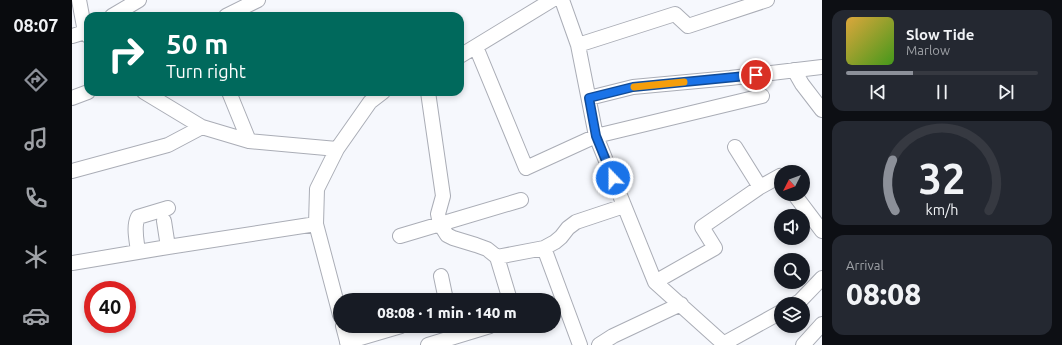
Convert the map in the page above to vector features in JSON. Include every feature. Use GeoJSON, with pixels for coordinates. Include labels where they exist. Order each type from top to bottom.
{"type":"FeatureCollection","features":[{"type":"Feature","properties":{"kind":"street"},"geometry":{"type":"LineString","coordinates":[[78,0],[83,34]]}},
{"type":"Feature","properties":{"kind":"street"},"geometry":{"type":"LineString","coordinates":[[118,12],[138,0]]}},
{"type":"Feature","properties":{"kind":"street"},"geometry":{"type":"LineString","coordinates":[[234,12],[258,0]]}},
{"type":"Feature","properties":{"kind":"street"},"geometry":{"type":"LineString","coordinates":[[464,54],[552,0]]}},
{"type":"Feature","properties":{"kind":"street"},"geometry":{"type":"LineString","coordinates":[[562,0],[578,45],[596,136],[655,282],[724,344],[774,316]]}},
{"type":"Feature","properties":{"kind":"street"},"geometry":{"type":"LineString","coordinates":[[578,45],[675,14],[688,26],[767,0]]}},
{"type":"Feature","properties":{"kind":"street"},"geometry":{"type":"LineString","coordinates":[[476,47],[526,168],[596,136],[762,96]]}},
{"type":"Feature","properties":{"kind":"street"},"geometry":{"type":"LineString","coordinates":[[589,98],[633,87],[730,78],[822,67]]}},
{"type":"Feature","properties":{"kind":"street"},"geometry":{"type":"LineString","coordinates":[[794,70],[802,84],[822,110]]}},
{"type":"Feature","properties":{"kind":"street"},"geometry":{"type":"LineString","coordinates":[[72,98],[84,94]]}},
{"type":"Feature","properties":{"kind":"street"},"geometry":{"type":"LineString","coordinates":[[151,96],[202,127],[249,141],[337,149]]}},
{"type":"Feature","properties":{"kind":"street"},"geometry":{"type":"LineString","coordinates":[[231,96],[249,141]]}},
{"type":"Feature","properties":{"kind":"street"},"geometry":{"type":"LineString","coordinates":[[429,96],[443,196],[438,214],[440,224],[447,235],[487,249],[497,256],[508,293]]}},
{"type":"Feature","properties":{"kind":"street"},"geometry":{"type":"LineString","coordinates":[[334,293],[316,224],[317,189],[337,149],[368,97]]}},
{"type":"Feature","properties":{"kind":"street"},"geometry":{"type":"LineString","coordinates":[[72,170],[168,145],[202,127]]}},
{"type":"Feature","properties":{"kind":"street"},"geometry":{"type":"LineString","coordinates":[[735,147],[760,187]]}},
{"type":"Feature","properties":{"kind":"street"},"geometry":{"type":"LineString","coordinates":[[655,282],[714,248],[702,226],[774,179]]}},
{"type":"Feature","properties":{"kind":"street"},"geometry":{"type":"LineString","coordinates":[[400,236],[520,200]]}},
{"type":"Feature","properties":{"kind":"street"},"geometry":{"type":"LineString","coordinates":[[799,201],[822,231]]}},
{"type":"Feature","properties":{"kind":"street"},"geometry":{"type":"LineString","coordinates":[[497,256],[544,248],[561,237],[568,228],[576,222],[624,206]]}},
{"type":"Feature","properties":{"kind":"street"},"geometry":{"type":"LineString","coordinates":[[138,252],[136,221],[138,217],[142,215],[166,215],[168,247]]}},
{"type":"Feature","properties":{"kind":"street"},"geometry":{"type":"LineString","coordinates":[[72,263],[316,224]]}},
{"type":"Feature","properties":{"kind":"street"},"geometry":{"type":"LineString","coordinates":[[544,248],[580,345]]}},
{"type":"Feature","properties":{"kind":"street"},"geometry":{"type":"LineString","coordinates":[[441,276],[445,293]]}},
{"type":"Feature","properties":{"kind":"street"},"geometry":{"type":"LineString","coordinates":[[804,297],[822,278]]}},
{"type":"Feature","properties":{"kind":"street"},"geometry":{"type":"LineString","coordinates":[[599,345],[615,341],[681,304]]}},
{"type":"Feature","properties":{"kind":"street"},"geometry":{"type":"LineString","coordinates":[[803,345],[822,324]]}},
{"type":"Feature","properties":{"kind":"street"},"geometry":{"type":"LineString","coordinates":[[345,333],[347,343],[379,333]]}},
{"type":"Feature","properties":{"kind":"street"},"geometry":{"type":"LineString","coordinates":[[428,345],[467,333]]}},
{"type":"Feature","properties":{"kind":"slow traffic"},"geometry":{"type":"LineString","coordinates":[[634,87],[684,82]]}},
{"type":"Feature","properties":{"kind":"route"},"geometry":{"type":"LineString","coordinates":[[613,178],[596,136],[589,98],[633,87],[756,75]]}}]}
